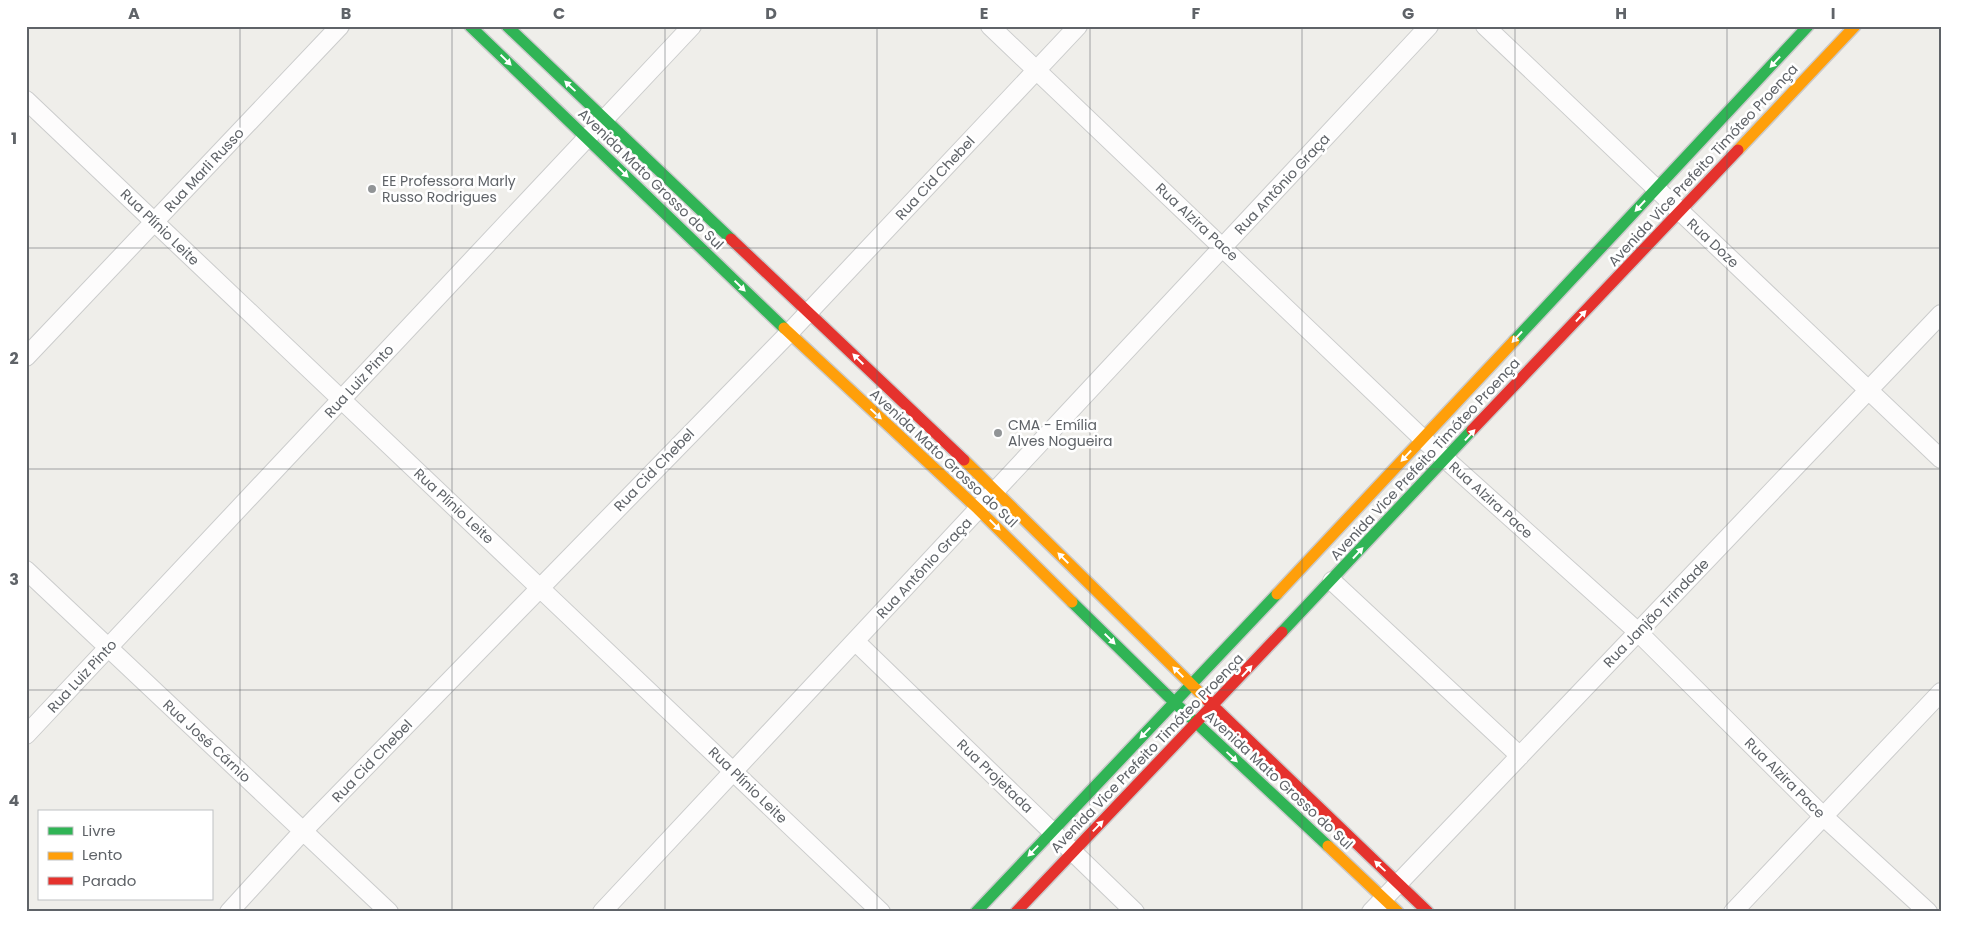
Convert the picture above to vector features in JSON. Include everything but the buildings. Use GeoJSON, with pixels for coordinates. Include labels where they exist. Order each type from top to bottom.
{"type":"FeatureCollection","features":[{"type":"Feature","properties":{"kind":"main road","name":"Avenida Mato Grosso do Sul"},"geometry":{"type":"LineString","coordinates":[[470,26],[789,333],[978,509],[1175,703],[1398,912]]}},
{"type":"Feature","properties":{"kind":"main road","name":"Avenida Mato Grosso do Sul"},"geometry":{"type":"LineString","coordinates":[[507,26],[996,490],[1191,685],[1428,912]]}},
{"type":"Feature","properties":{"kind":"main road","name":"Avenida Vice Prefeito Timóteo Proença"},"geometry":{"type":"LineString","coordinates":[[976,912],[1175,703],[1808,26]]}},
{"type":"Feature","properties":{"kind":"main road","name":"Avenida Vice Prefeito Timóteo Proença"},"geometry":{"type":"LineString","coordinates":[[1016,912],[1332,581],[1855,26]]}},
{"type":"Feature","properties":{"kind":"street","name":"Rua Marli Russo"},"geometry":{"type":"LineString","coordinates":[[26,357],[340,26]]}},
{"type":"Feature","properties":{"kind":"street","name":"Rua Luiz Pinto"},"geometry":{"type":"LineString","coordinates":[[26,735],[692,26]]}},
{"type":"Feature","properties":{"kind":"street","name":"Rua Alzira Pace"},"geometry":{"type":"LineString","coordinates":[[990,26],[1422,438],[1638,632],[1823,816],[1928,912]]}},
{"type":"Feature","properties":{"kind":"street","name":"Rua Cid Chebel"},"geometry":{"type":"LineString","coordinates":[[228,912],[303,832],[789,333],[1078,26]]}},
{"type":"Feature","properties":{"kind":"street","name":"Rua Antônio Graça"},"geometry":{"type":"LineString","coordinates":[[602,912],[1430,26]]}},
{"type":"Feature","properties":{"kind":"street","name":"Rua Doze"},"geometry":{"type":"LineString","coordinates":[[1485,26],[1941,459]]}},
{"type":"Feature","properties":{"kind":"street","name":"Rua Plínio Leite"},"geometry":{"type":"LineString","coordinates":[[26,100],[881,912]]}},
{"type":"Feature","properties":{"kind":"street","name":"Rua Janjão Trindade"},"geometry":{"type":"LineString","coordinates":[[1371,912],[1941,314]]}},
{"type":"Feature","properties":{"kind":"street","name":"Rua José Cárnio"},"geometry":{"type":"LineString","coordinates":[[26,570],[389,912]]}},
{"type":"Feature","properties":{"kind":"street"},"geometry":{"type":"LineString","coordinates":[[1332,581],[1520,756]]}},
{"type":"Feature","properties":{"kind":"street","name":"Rua Projetada"},"geometry":{"type":"LineString","coordinates":[[856,640],[1135,912]]}},
{"type":"Feature","properties":{"kind":"street"},"geometry":{"type":"LineString","coordinates":[[1733,912],[1941,692]]}},
{"type":"Feature","properties":{"kind":"traffic: fast"},"geometry":{"type":"LineString","coordinates":[[470,26],[784,328]]}},
{"type":"Feature","properties":{"kind":"traffic: fast"},"geometry":{"type":"LineString","coordinates":[[507,26],[731,239]]}},
{"type":"Feature","properties":{"kind":"traffic: fast"},"geometry":{"type":"LineString","coordinates":[[1514,341],[1808,26]]}},
{"type":"Feature","properties":{"kind":"traffic: fast"},"geometry":{"type":"LineString","coordinates":[[1282,632],[1472,430]]}},
{"type":"Feature","properties":{"kind":"traffic: fast"},"geometry":{"type":"LineString","coordinates":[[976,912],[1277,594]]}},
{"type":"Feature","properties":{"kind":"traffic: fast"},"geometry":{"type":"LineString","coordinates":[[1072,602],[1175,703],[1328,846]]}},
{"type":"Feature","properties":{"kind":"traffic: slow"},"geometry":{"type":"LineString","coordinates":[[1738,150],[1855,26]]}},
{"type":"Feature","properties":{"kind":"traffic: slow"},"geometry":{"type":"LineString","coordinates":[[784,328],[978,509],[1072,602]]}},
{"type":"Feature","properties":{"kind":"traffic: slow"},"geometry":{"type":"LineString","coordinates":[[1277,594],[1514,341]]}},
{"type":"Feature","properties":{"kind":"traffic: slow"},"geometry":{"type":"LineString","coordinates":[[964,460],[1207,700]]}},
{"type":"Feature","properties":{"kind":"traffic: slow"},"geometry":{"type":"LineString","coordinates":[[1328,846],[1398,912]]}},
{"type":"Feature","properties":{"kind":"traffic: jam"},"geometry":{"type":"LineString","coordinates":[[1472,430],[1738,150]]}},
{"type":"Feature","properties":{"kind":"traffic: jam"},"geometry":{"type":"LineString","coordinates":[[731,239],[964,460]]}},
{"type":"Feature","properties":{"kind":"traffic: jam"},"geometry":{"type":"LineString","coordinates":[[1016,912],[1282,632]]}},
{"type":"Feature","properties":{"kind":"traffic: jam"},"geometry":{"type":"LineString","coordinates":[[1207,700],[1428,912]]}},
{"type":"Feature","properties":{"kind":"place","name":"EE Professora Marly Russo Rodrigues"},"geometry":{"type":"Point","coordinates":[372,189]}},
{"type":"Feature","properties":{"kind":"place","name":"CMA - Emília Alves Nogueira"},"geometry":{"type":"Point","coordinates":[998,433]}}]}
